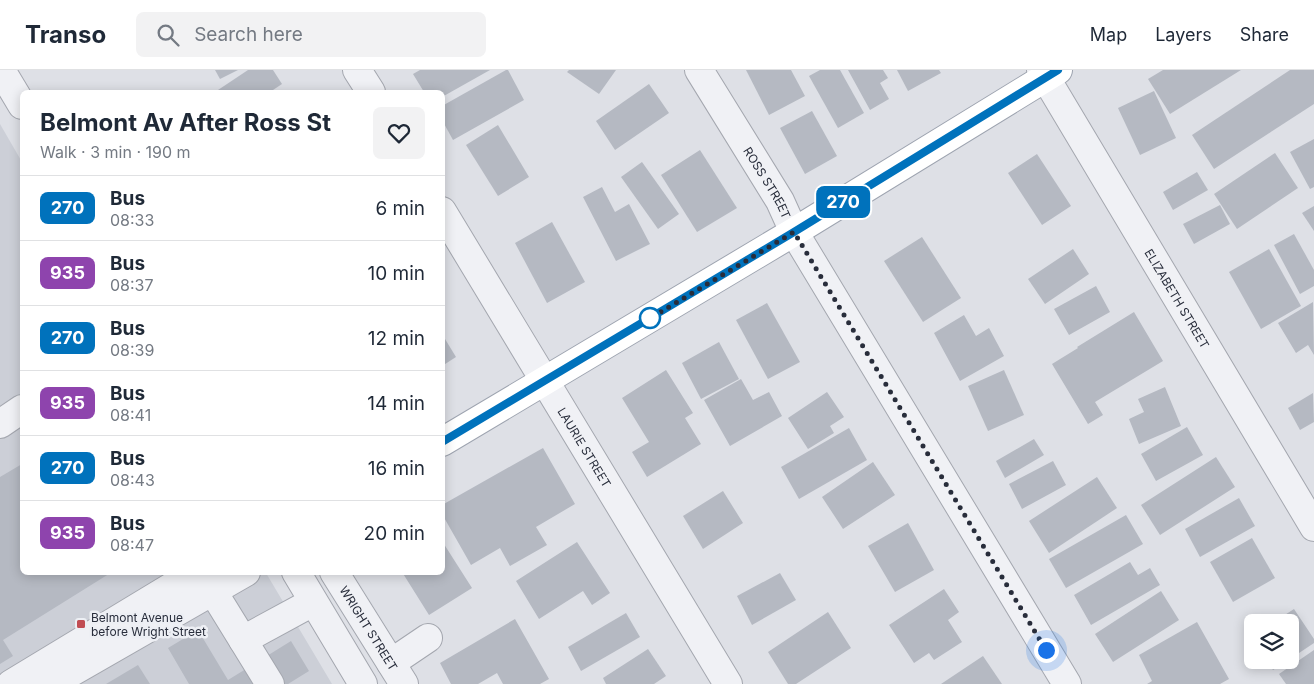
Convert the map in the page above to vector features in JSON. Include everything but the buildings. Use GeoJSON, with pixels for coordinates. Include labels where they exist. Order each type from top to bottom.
{"type":"FeatureCollection","features":[{"type":"Feature","properties":{"kind":"main road"},"geometry":{"type":"LineString","coordinates":[[445,440],[794,232],[1048,72]]}},
{"type":"Feature","properties":{"kind":"street"},"geometry":{"type":"LineString","coordinates":[[1,70],[20,102]]}},
{"type":"Feature","properties":{"kind":"street"},"geometry":{"type":"LineString","coordinates":[[23,70],[35,90]]}},
{"type":"Feature","properties":{"kind":"street"},"geometry":{"type":"LineString","coordinates":[[357,70],[370,90]]}},
{"type":"Feature","properties":{"kind":"street","name":"ROSS STREET"},"geometry":{"type":"LineString","coordinates":[[699,70],[780,201],[794,232],[1066,684]]}},
{"type":"Feature","properties":{"kind":"street","name":"ELIZABETH STREET"},"geometry":{"type":"LineString","coordinates":[[1048,72],[1314,527]]}},
{"type":"Feature","properties":{"kind":"street","name":"LAURIE STREET"},"geometry":{"type":"LineString","coordinates":[[445,216],[728,684]]}},
{"type":"Feature","properties":{"kind":"street"},"geometry":{"type":"LineString","coordinates":[[0,424],[20,410]]}},
{"type":"Feature","properties":{"kind":"street"},"geometry":{"type":"LineString","coordinates":[[11,684],[191,579],[222,575]]}},
{"type":"Feature","properties":{"kind":"street"},"geometry":{"type":"LineString","coordinates":[[298,575],[363,684]]}},
{"type":"Feature","properties":{"kind":"street","name":"WRIGHT STREET"},"geometry":{"type":"LineString","coordinates":[[336,575],[397,673]]}},
{"type":"Feature","properties":{"kind":"street"},"geometry":{"type":"LineString","coordinates":[[191,579],[244,640],[270,684]]}},
{"type":"Feature","properties":{"kind":"street"},"geometry":{"type":"LineString","coordinates":[[51,684],[191,579]]}},
{"type":"Feature","properties":{"kind":"street"},"geometry":{"type":"LineString","coordinates":[[244,640],[313,602]]}},
{"type":"Feature","properties":{"kind":"street"},"geometry":{"type":"LineString","coordinates":[[397,673],[428,638]]}},
{"type":"Feature","properties":{"kind":"shaded area"},"geometry":{"type":"Polygon","coordinates":[[[0,124],[20,159],[20,575],[267,575],[332,684],[0,684],[0,124]]]}},
{"type":"Feature","properties":{"kind":"bus line","name":"270"},"geometry":{"type":"LineString","coordinates":[[445,440],[794,232],[1058,70]]}},
{"type":"Feature","properties":{"kind":"place","name":"Belmont Avenue before Wright Street"},"geometry":{"type":"Point","coordinates":[81,624]}},
{"type":"Feature","properties":{"kind":"route"},"geometry":{"type":"LineString","coordinates":[[650,318],[644,322],[794,232],[1046,650]]}}]}
